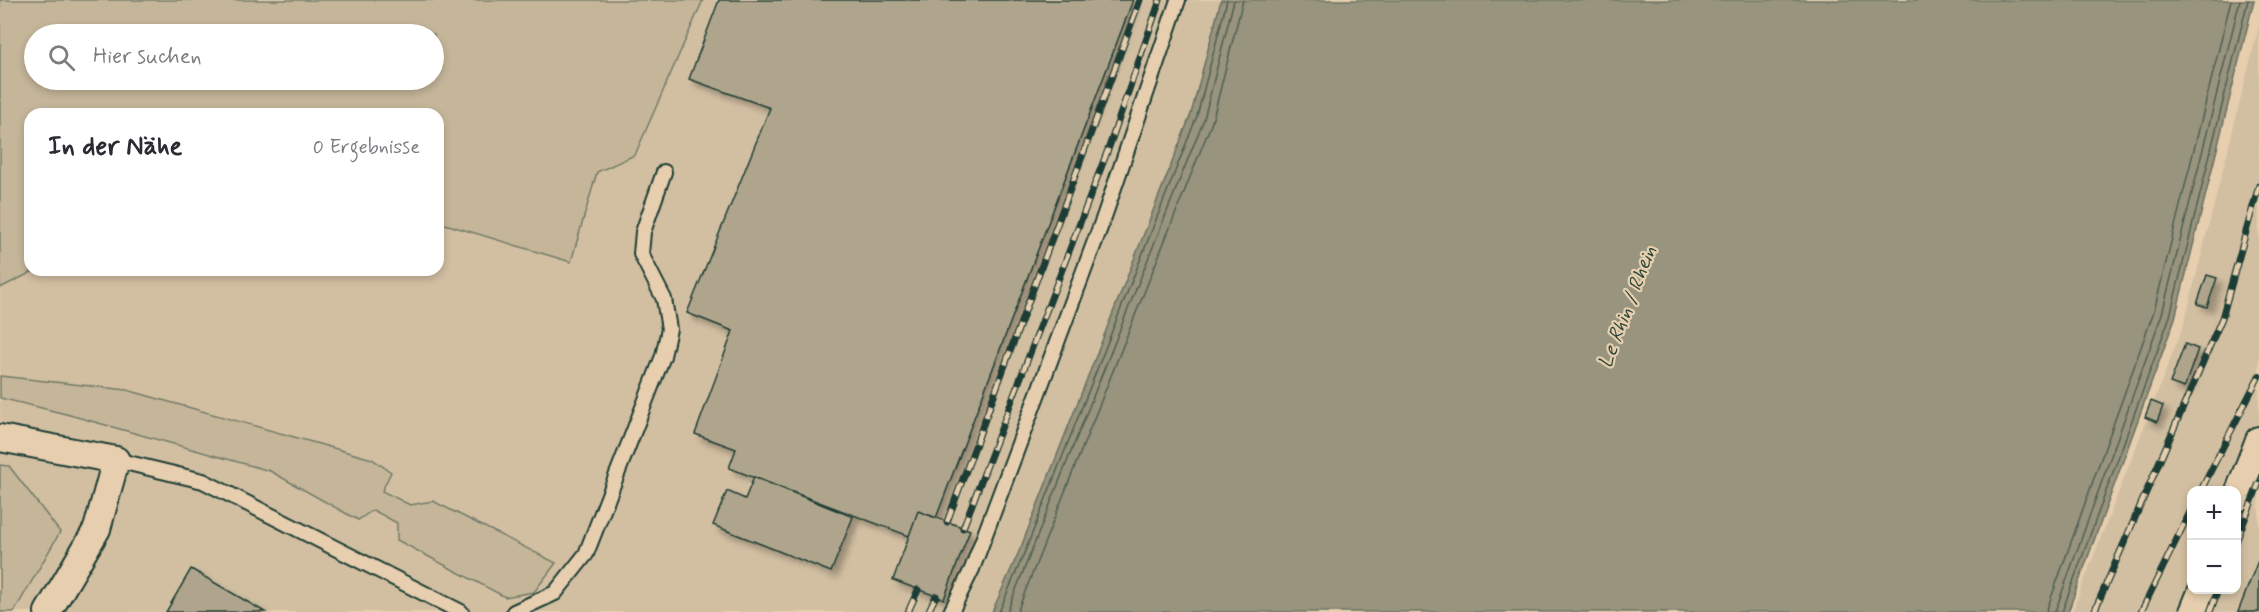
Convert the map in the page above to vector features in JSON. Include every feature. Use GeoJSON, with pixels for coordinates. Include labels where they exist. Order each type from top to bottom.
{"type":"FeatureCollection","features":[{"type":"Feature","properties":{"kind":"street"},"geometry":{"type":"LineString","coordinates":[[0,438],[116,460],[97,529],[48,612]]}},
{"type":"Feature","properties":{"kind":"street"},"geometry":{"type":"LineString","coordinates":[[2241,486],[2259,440]]}},
{"type":"Feature","properties":{"kind":"street"},"geometry":{"type":"LineString","coordinates":[[2193,612],[2200,594]]}},
{"type":"Feature","properties":{"kind":"lane"},"geometry":{"type":"LineString","coordinates":[[951,612],[972,569],[1104,217],[1178,0]]}},
{"type":"Feature","properties":{"kind":"lane"},"geometry":{"type":"LineString","coordinates":[[514,612],[555,593],[586,554],[663,356],[669,330],[664,299],[641,254],[643,232],[664,172]]}},
{"type":"Feature","properties":{"kind":"lane"},"geometry":{"type":"LineString","coordinates":[[116,460],[203,481],[461,612]]}},
{"type":"Feature","properties":{"kind":"shaded area"},"geometry":{"type":"Polygon","coordinates":[[[0,0],[1221,0],[1191,114],[1021,547],[992,612],[0,612],[0,0]]]}},
{"type":"Feature","properties":{"kind":"shaded area"},"geometry":{"type":"Polygon","coordinates":[[[0,0],[703,0],[635,155],[597,172],[571,262],[444,224],[444,108],[24,108],[24,276],[0,288],[0,0]]]}},
{"type":"Feature","properties":{"kind":"shaded area"},"geometry":{"type":"Polygon","coordinates":[[[2259,26],[2259,612],[2072,612],[2184,324],[2259,26]]]}},
{"type":"Feature","properties":{"kind":"shaded area"},"geometry":{"type":"Polygon","coordinates":[[[0,376],[127,390],[372,459],[391,472],[382,491],[410,505],[433,501],[556,563],[534,592],[505,597],[397,540],[397,523],[373,510],[358,520],[270,471],[0,398],[0,376]]]}},
{"type":"Feature","properties":{"kind":"shaded area"},"geometry":{"type":"Polygon","coordinates":[[[0,465],[9,466],[60,532],[14,612],[0,612],[0,465]]]}},
{"type":"Feature","properties":{"kind":"water","name":"Le Rhin / Rhein"},"geometry":{"type":"Polygon","coordinates":[[[1221,0],[2254,0],[2175,318],[2068,612],[992,612],[1021,547],[1191,114],[1221,0]]]}},
{"type":"Feature","properties":{"kind":"building"},"geometry":{"type":"Polygon","coordinates":[[[719,0],[1133,0],[936,518],[918,511],[909,536],[729,468],[736,449],[695,434],[733,331],[687,313],[770,108],[689,79],[719,0]]]}},
{"type":"Feature","properties":{"kind":"building"},"geometry":{"type":"Polygon","coordinates":[[[2207,275],[2217,278],[2207,307],[2197,304],[2207,275]]]}},
{"type":"Feature","properties":{"kind":"building"},"geometry":{"type":"Polygon","coordinates":[[[2185,344],[2198,349],[2184,388],[2170,383],[2185,344]]]}},
{"type":"Feature","properties":{"kind":"building"},"geometry":{"type":"Polygon","coordinates":[[[2151,401],[2163,406],[2157,422],[2145,417],[2151,401]]]}},
{"type":"Feature","properties":{"kind":"building"},"geometry":{"type":"Polygon","coordinates":[[[754,477],[853,517],[831,572],[713,525],[727,491],[745,499],[754,477]]]}},
{"type":"Feature","properties":{"kind":"building"},"geometry":{"type":"Polygon","coordinates":[[[918,511],[970,530],[944,599],[893,580],[918,511]]]}},
{"type":"Feature","properties":{"kind":"building"},"geometry":{"type":"Polygon","coordinates":[[[2259,558],[2259,612],[2238,612],[2259,558]]]}},
{"type":"Feature","properties":{"kind":"building"},"geometry":{"type":"Polygon","coordinates":[[[191,569],[265,612],[166,612],[191,569]]]}},
{"type":"Feature","properties":{"kind":"railway"},"geometry":{"type":"LineString","coordinates":[[947,522],[1140,0]]}},
{"type":"Feature","properties":{"kind":"railway"},"geometry":{"type":"LineString","coordinates":[[963,528],[1109,147],[1160,0]]}},
{"type":"Feature","properties":{"kind":"railway"},"geometry":{"type":"LineString","coordinates":[[2094,612],[2222,318],[2259,185]]}},
{"type":"Feature","properties":{"kind":"railway"},"geometry":{"type":"LineString","coordinates":[[2203,486],[2259,376]]}},
{"type":"Feature","properties":{"kind":"railway"},"geometry":{"type":"LineString","coordinates":[[2237,540],[2259,483]]}},
{"type":"Feature","properties":{"kind":"railway"},"geometry":{"type":"LineString","coordinates":[[2141,612],[2187,518]]}},
{"type":"Feature","properties":{"kind":"railway"},"geometry":{"type":"LineString","coordinates":[[908,612],[918,590]]}},
{"type":"Feature","properties":{"kind":"railway"},"geometry":{"type":"LineString","coordinates":[[2210,612],[2217,594]]}},
{"type":"Feature","properties":{"kind":"railway"},"geometry":{"type":"LineString","coordinates":[[928,612],[936,596]]}}]}
